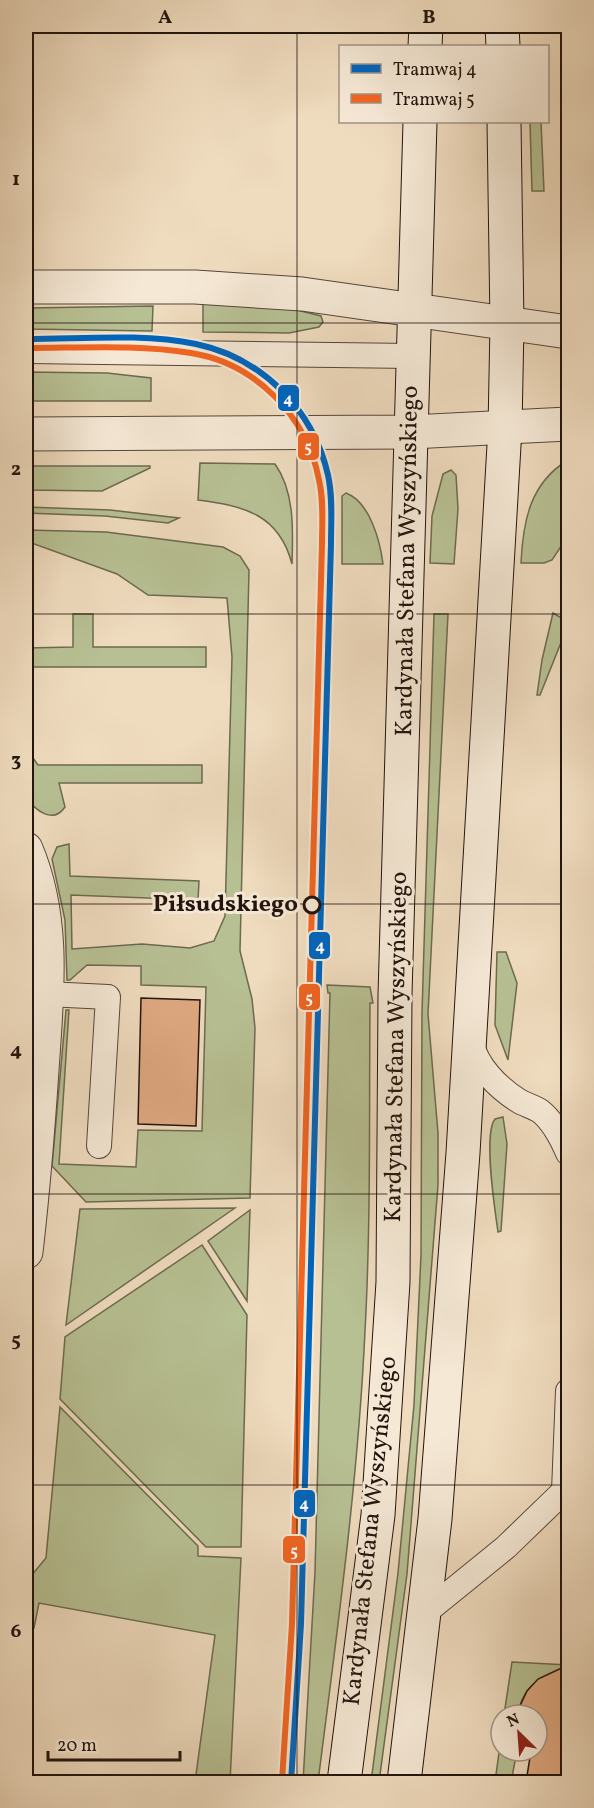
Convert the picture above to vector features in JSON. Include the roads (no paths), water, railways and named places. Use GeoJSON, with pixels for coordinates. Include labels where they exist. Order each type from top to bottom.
{"type":"FeatureCollection","features":[{"type":"Feature","properties":{"kind":"main road"},"geometry":{"type":"LineString","coordinates":[[425,45],[426,26]]}},
{"type":"Feature","properties":{"kind":"main road"},"geometry":{"type":"LineString","coordinates":[[502,26],[503,45]]}},
{"type":"Feature","properties":{"kind":"main road","name":"Kardynała Stefana Wyszyńskiego"},"geometry":{"type":"LineString","coordinates":[[344,1782],[378,1515],[393,1282],[395,995],[420,123]]}},
{"type":"Feature","properties":{"kind":"main road"},"geometry":{"type":"LineString","coordinates":[[404,1782],[426,1612],[470,1037],[505,428],[507,324],[504,123]]}},
{"type":"Feature","properties":{"kind":"main road"},"geometry":{"type":"LineString","coordinates":[[26,287],[195,287],[302,294],[415,308],[568,332]]}},
{"type":"Feature","properties":{"kind":"main road"},"geometry":{"type":"LineString","coordinates":[[26,434],[411,432],[568,424]]}},
{"type":"Feature","properties":{"kind":"main road"},"geometry":{"type":"LineString","coordinates":[[26,849],[44,908],[48,953],[35,1172],[26,1252]]}},
{"type":"Feature","properties":{"kind":"lane"},"geometry":{"type":"LineString","coordinates":[[26,351],[413,356]]}},
{"type":"Feature","properties":{"kind":"lane"},"geometry":{"type":"LineString","coordinates":[[47,994],[108,997],[99,1146]]}},
{"type":"Feature","properties":{"kind":"lane"},"geometry":{"type":"LineString","coordinates":[[470,1037],[479,1063],[491,1077],[519,1101],[540,1111],[554,1126],[568,1153]]}},
{"type":"Feature","properties":{"kind":"lane"},"geometry":{"type":"LineString","coordinates":[[426,1612],[506,1547],[564,1491],[568,1391]]}},
{"type":"Feature","properties":{"kind":"tram line","name":"4"},"geometry":{"type":"LineString","coordinates":[[26,339],[111,337],[175,341],[220,351],[242,361],[263,374],[297,408],[321,451],[330,483],[331,544],[301,1624],[291,1782]]}},
{"type":"Feature","properties":{"kind":"tram line","name":"5"},"geometry":{"type":"LineString","coordinates":[[26,348],[150,348],[191,353],[236,368],[275,396],[290,414],[313,457],[321,488],[322,544],[292,1624],[282,1781]]}},
{"type":"Feature","properties":{"kind":"place","name":"Piłsudskiego"},"geometry":{"type":"Point","coordinates":[312,905]}}]}
